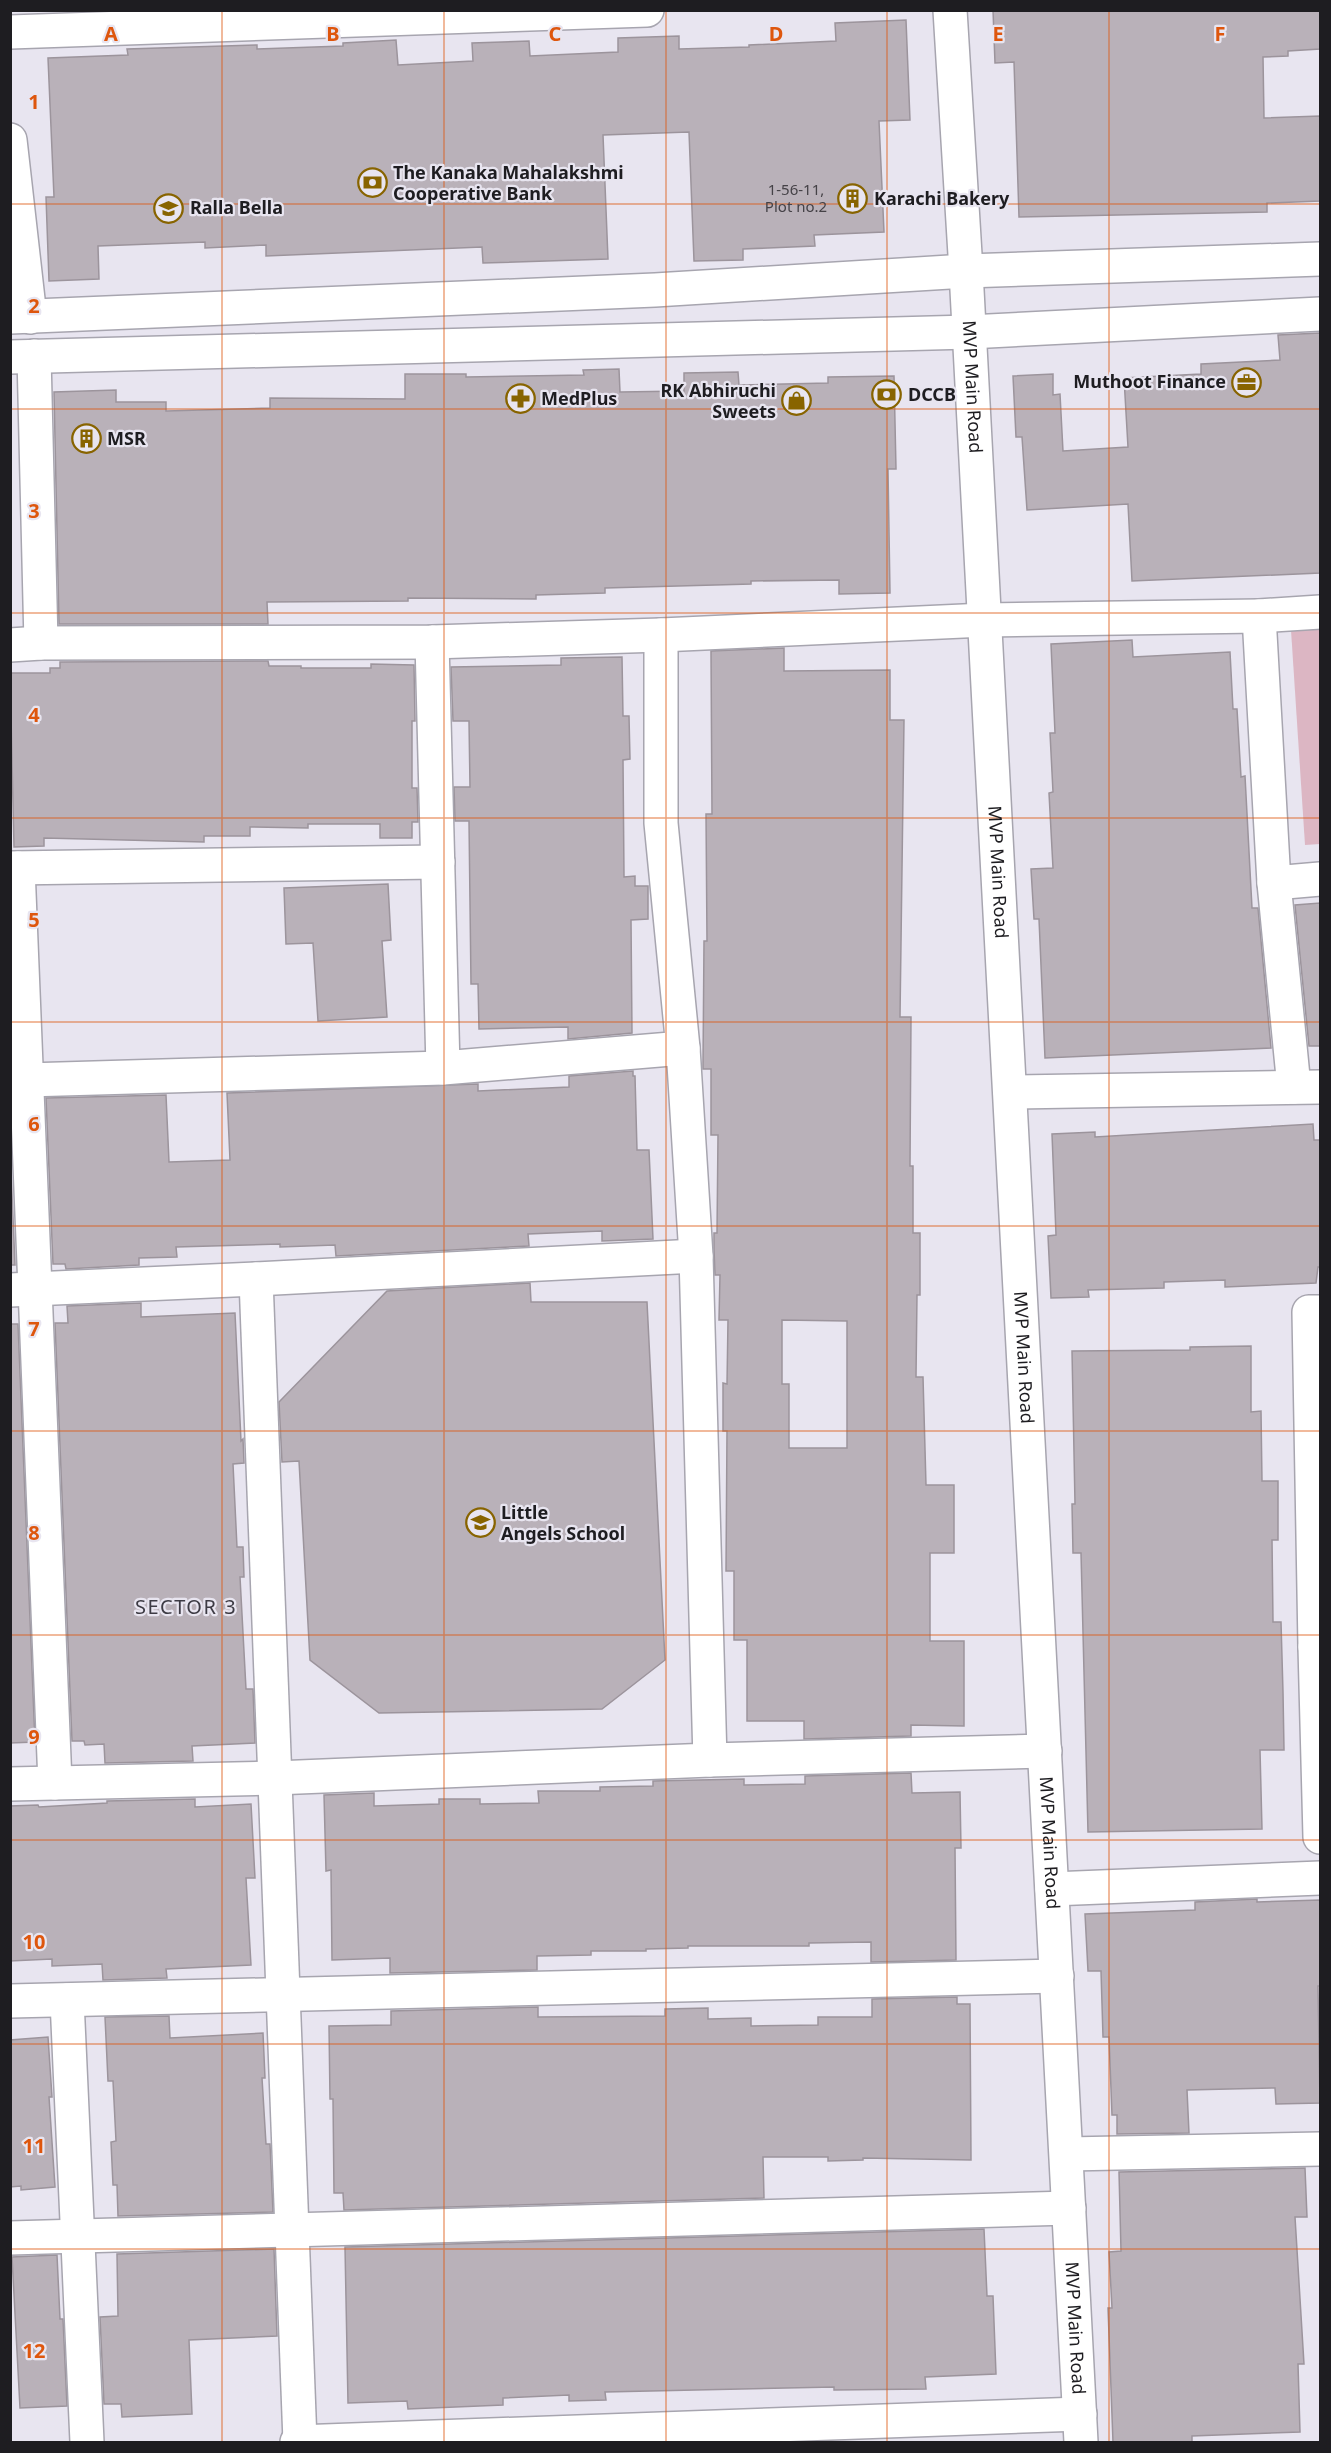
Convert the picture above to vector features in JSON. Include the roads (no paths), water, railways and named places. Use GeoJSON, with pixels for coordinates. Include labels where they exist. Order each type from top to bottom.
{"type":"FeatureCollection","features":[{"type":"Feature","properties":{"kind":"street"},"geometry":{"type":"LineString","coordinates":[[10,32],[377,15],[647,10]]}},
{"type":"Feature","properties":{"kind":"street","name":"MVP Main Road"},"geometry":{"type":"LineString","coordinates":[[950,10],[985,620],[1080,2428]]}},
{"type":"Feature","properties":{"kind":"street"},"geometry":{"type":"LineString","coordinates":[[10,140],[20,317],[655,290],[966,271],[1320,259]]}},
{"type":"Feature","properties":{"kind":"street"},"geometry":{"type":"LineString","coordinates":[[1320,314],[969,332],[22,356],[26,644],[432,642],[661,635],[985,620],[1258,616],[1320,612]]}},
{"type":"Feature","properties":{"kind":"street"},"geometry":{"type":"LineString","coordinates":[[1010,1092],[1307,1087],[1274,884],[1258,616]]}},
{"type":"Feature","properties":{"kind":"street"},"geometry":{"type":"LineString","coordinates":[[661,635],[662,822],[683,1048],[696,1256],[710,1761]]}},
{"type":"Feature","properties":{"kind":"street"},"geometry":{"type":"LineString","coordinates":[[432,642],[443,1068]]}},
{"type":"Feature","properties":{"kind":"street"},"geometry":{"type":"LineString","coordinates":[[55,1783],[23,1289],[26,1080],[14,868],[438,862]]}},
{"type":"Feature","properties":{"kind":"street"},"geometry":{"type":"LineString","coordinates":[[1274,884],[1320,879]]}},
{"type":"Feature","properties":{"kind":"street"},"geometry":{"type":"LineString","coordinates":[[26,1080],[443,1068],[683,1048]]}},
{"type":"Feature","properties":{"kind":"street"},"geometry":{"type":"LineString","coordinates":[[23,1289],[256,1280],[696,1256]]}},
{"type":"Feature","properties":{"kind":"street"},"geometry":{"type":"LineString","coordinates":[[256,1280],[298,2442],[1080,2428]]}},
{"type":"Feature","properties":{"kind":"street"},"geometry":{"type":"LineString","coordinates":[[1320,1312],[1309,1312],[1318,1647],[1320,1837]]}},
{"type":"Feature","properties":{"kind":"street"},"geometry":{"type":"LineString","coordinates":[[10,1784],[275,1778],[1045,1750]]}},
{"type":"Feature","properties":{"kind":"street"},"geometry":{"type":"LineString","coordinates":[[1052,1889],[1320,1878]]}},
{"type":"Feature","properties":{"kind":"street"},"geometry":{"type":"LineString","coordinates":[[10,2001],[1057,1976]]}},
{"type":"Feature","properties":{"kind":"street"},"geometry":{"type":"LineString","coordinates":[[67,2000],[87,2442]]}},
{"type":"Feature","properties":{"kind":"street"},"geometry":{"type":"LineString","coordinates":[[1066,2154],[1320,2149]]}},
{"type":"Feature","properties":{"kind":"street"},"geometry":{"type":"LineString","coordinates":[[10,2238],[292,2232],[1069,2208]]}},
{"type":"Feature","properties":{"kind":"place","name":"The Kanaka Mahalakshmi Cooperative Bank"},"geometry":{"type":"Point","coordinates":[372,183]}},
{"type":"Feature","properties":{"kind":"place","name":"Karachi Bakery"},"geometry":{"type":"Point","coordinates":[853,199]}},
{"type":"Feature","properties":{"kind":"place","name":"Ralla Bella"},"geometry":{"type":"Point","coordinates":[169,208]}},
{"type":"Feature","properties":{"kind":"place","name":"Muthoot Finance"},"geometry":{"type":"Point","coordinates":[1247,382]}},
{"type":"Feature","properties":{"kind":"place","name":"DCCB"},"geometry":{"type":"Point","coordinates":[887,395]}},
{"type":"Feature","properties":{"kind":"place","name":"MedPlus"},"geometry":{"type":"Point","coordinates":[520,399]}},
{"type":"Feature","properties":{"kind":"place","name":"RK Abhiruchi Sweets"},"geometry":{"type":"Point","coordinates":[797,401]}},
{"type":"Feature","properties":{"kind":"place","name":"MSR"},"geometry":{"type":"Point","coordinates":[86,439]}},
{"type":"Feature","properties":{"kind":"place","name":"Little Angels School"},"geometry":{"type":"Point","coordinates":[480,1523]}},
{"type":"Feature","properties":{"kind":"district","name":"SECTOR 3"},"geometry":{"type":"Point","coordinates":[186,1607]}}]}
